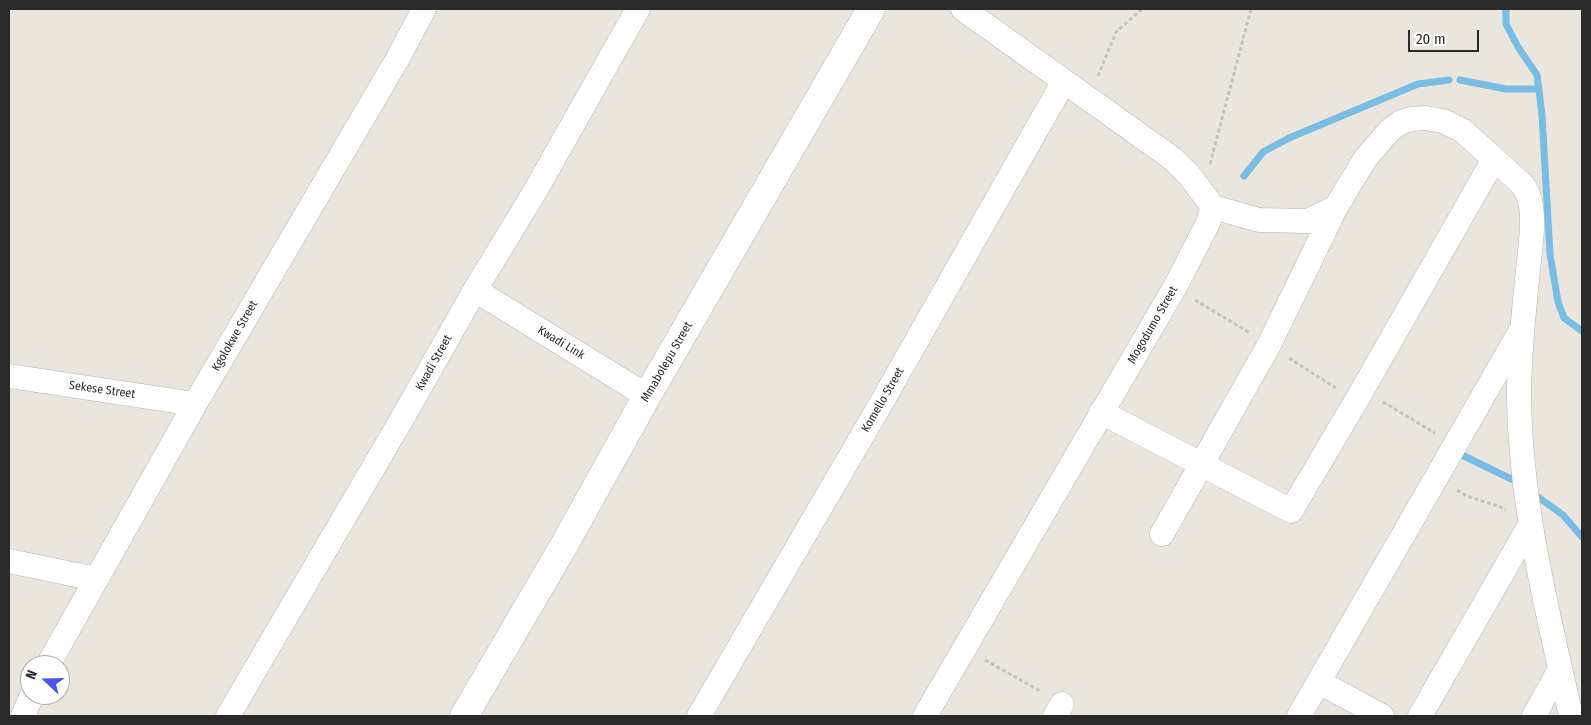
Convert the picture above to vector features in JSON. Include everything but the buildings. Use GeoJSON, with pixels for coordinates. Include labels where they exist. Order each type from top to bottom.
{"type":"FeatureCollection","features":[{"type":"Feature","properties":{"kind":"street","name":"Kgolokwe Street"},"geometry":{"type":"LineString","coordinates":[[54,655],[195,404],[398,58],[424,9]]}},
{"type":"Feature","properties":{"kind":"street","name":"Kwadi Street"},"geometry":{"type":"LineString","coordinates":[[228,716],[475,290],[534,193],[638,9]]}},
{"type":"Feature","properties":{"kind":"street","name":"Mmabolepu Street"},"geometry":{"type":"LineString","coordinates":[[464,716],[871,9]]}},
{"type":"Feature","properties":{"kind":"street"},"geometry":{"type":"LineString","coordinates":[[963,9],[1173,159],[1190,176],[1208,199],[1258,220],[1308,220],[1336,207]]}},
{"type":"Feature","properties":{"kind":"street","name":"Komello Street"},"geometry":{"type":"LineString","coordinates":[[699,716],[880,407],[1064,81]]}},
{"type":"Feature","properties":{"kind":"street"},"geometry":{"type":"LineString","coordinates":[[1162,534],[1270,345],[1336,207],[1365,159],[1389,130],[1401,122],[1425,118],[1443,121],[1463,132],[1523,185],[1529,195],[1532,230],[1522,329],[1519,395],[1530,525],[1571,716]]}},
{"type":"Feature","properties":{"kind":"street"},"geometry":{"type":"LineString","coordinates":[[1101,412],[1291,511],[1494,160]]}},
{"type":"Feature","properties":{"kind":"street","name":"Mogodumo Street"},"geometry":{"type":"LineString","coordinates":[[925,716],[1175,287],[1208,223],[1208,199]]}},
{"type":"Feature","properties":{"kind":"street","name":"Kwadi Link"},"geometry":{"type":"LineString","coordinates":[[475,290],[648,396]]}},
{"type":"Feature","properties":{"kind":"street"},"geometry":{"type":"LineString","coordinates":[[1299,716],[1522,329]]}},
{"type":"Feature","properties":{"kind":"street","name":"Sekese Street"},"geometry":{"type":"LineString","coordinates":[[9,376],[195,404]]}},
{"type":"Feature","properties":{"kind":"street"},"geometry":{"type":"LineString","coordinates":[[1420,716],[1530,525]]}},
{"type":"Feature","properties":{"kind":"street"},"geometry":{"type":"LineString","coordinates":[[9,561],[96,579]]}},
{"type":"Feature","properties":{"kind":"street"},"geometry":{"type":"LineString","coordinates":[[1534,716],[1560,669]]}},
{"type":"Feature","properties":{"kind":"street"},"geometry":{"type":"LineString","coordinates":[[1319,682],[1382,716]]}},
{"type":"Feature","properties":{"kind":"path"},"geometry":{"type":"LineString","coordinates":[[1089,99],[1116,32],[1142,9]]}},
{"type":"Feature","properties":{"kind":"path"},"geometry":{"type":"LineString","coordinates":[[1208,199],[1251,9]]}},
{"type":"Feature","properties":{"kind":"path"},"geometry":{"type":"LineString","coordinates":[[1175,287],[1336,388],[1359,396],[1379,400],[1455,445]]}},
{"type":"Feature","properties":{"kind":"path"},"geometry":{"type":"LineString","coordinates":[[1439,473],[1466,497],[1494,504],[1530,525]]}},
{"type":"Feature","properties":{"kind":"path"},"geometry":{"type":"LineString","coordinates":[[964,648],[1059,710]]}},
{"type":"Feature","properties":{"kind":"waterway"},"geometry":{"type":"LineString","coordinates":[[1506,9],[1506,24],[1518,47],[1537,75],[1542,115],[1550,254],[1558,302],[1564,318],[1582,331]]}},
{"type":"Feature","properties":{"kind":"waterway"},"geometry":{"type":"LineString","coordinates":[[1244,176],[1263,152],[1289,138],[1418,84],[1449,80]]}},
{"type":"Feature","properties":{"kind":"waterway"},"geometry":{"type":"LineString","coordinates":[[1460,80],[1506,89],[1539,89]]}},
{"type":"Feature","properties":{"kind":"waterway"},"geometry":{"type":"LineString","coordinates":[[1460,454],[1511,479]]}},
{"type":"Feature","properties":{"kind":"waterway"},"geometry":{"type":"LineString","coordinates":[[1538,497],[1563,515],[1582,537]]}}]}
